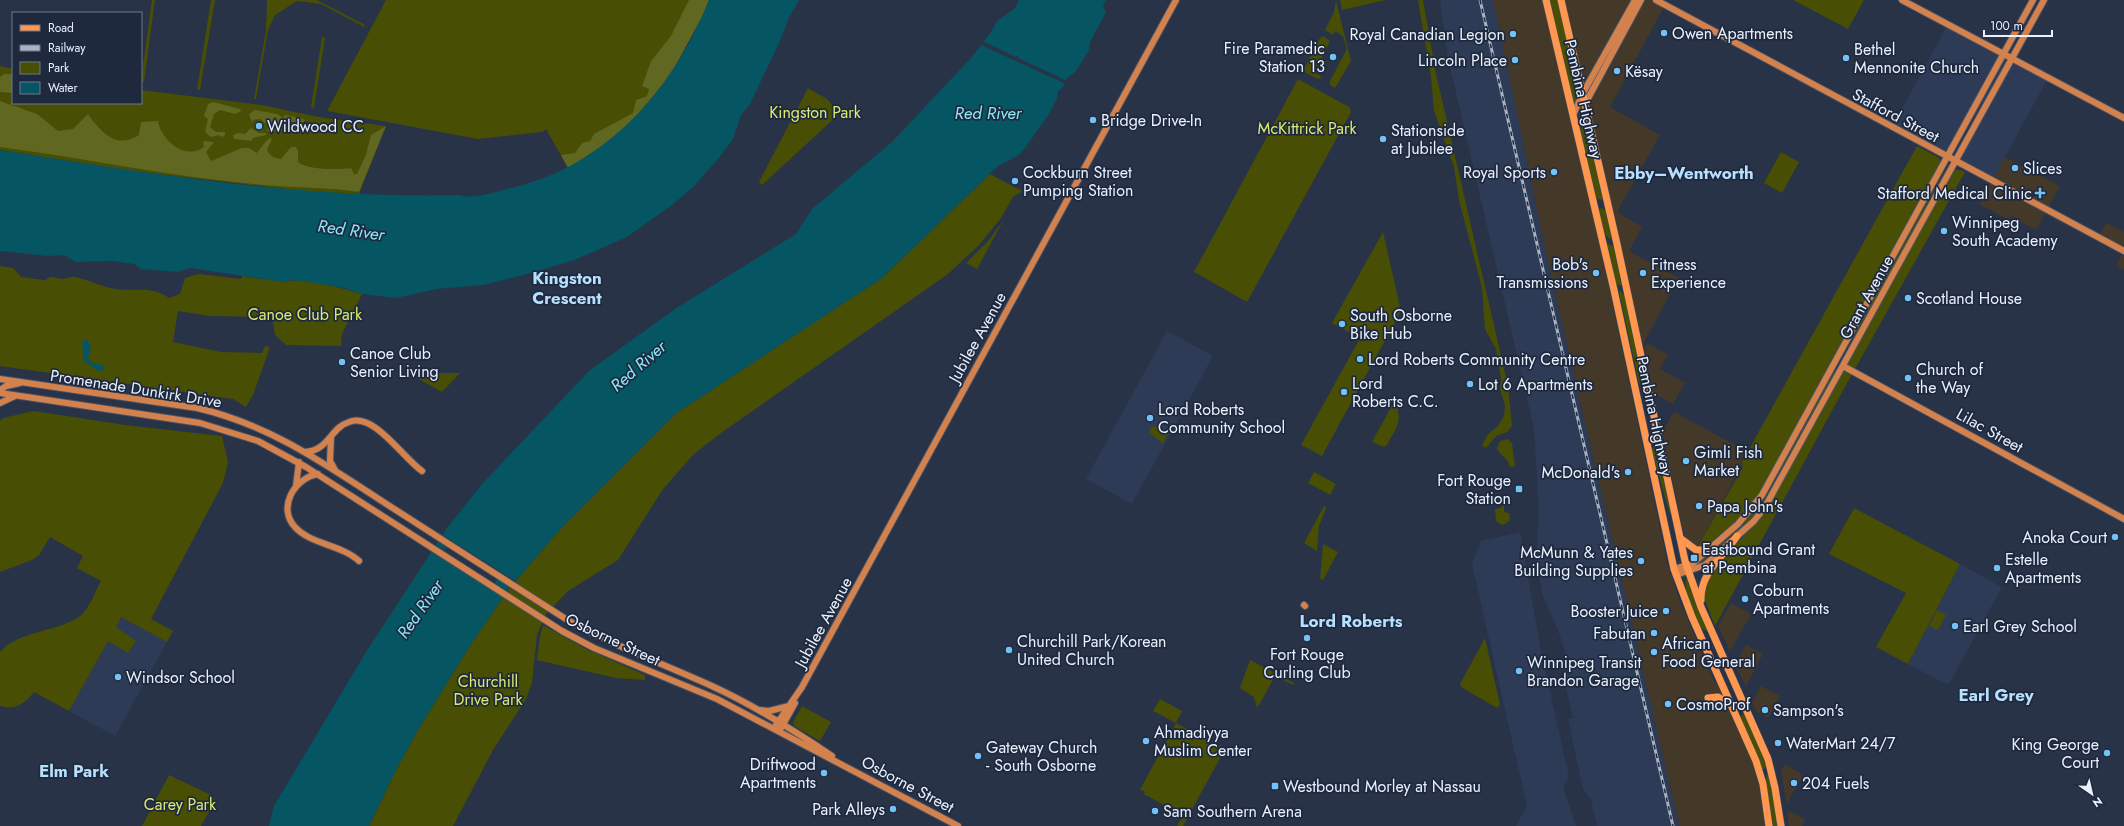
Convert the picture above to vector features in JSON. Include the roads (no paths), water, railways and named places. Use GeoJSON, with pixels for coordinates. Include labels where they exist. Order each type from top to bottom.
{"type":"FeatureCollection","features":[{"type":"Feature","properties":{"kind":"main road","name":"Jubilee Avenue"},"geometry":{"type":"LineString","coordinates":[[776,731],[802,687],[1176,0]]}},
{"type":"Feature","properties":{"kind":"main road","name":"Pembina Highway"},"geometry":{"type":"LineString","coordinates":[[1546,0],[1574,114],[1614,290],[1675,572],[1699,632],[1760,770],[1768,826]]}},
{"type":"Feature","properties":{"kind":"main road","name":"Pembina Highway"},"geometry":{"type":"LineString","coordinates":[[1561,0],[1617,244],[1679,538],[1687,568],[1701,607],[1768,759],[1774,779],[1781,826]]}},
{"type":"Feature","properties":{"kind":"main road"},"geometry":{"type":"LineString","coordinates":[[1574,114],[1583,93],[1635,0]]}},
{"type":"Feature","properties":{"kind":"main road"},"geometry":{"type":"LineString","coordinates":[[1584,104],[1641,0]]}},
{"type":"Feature","properties":{"kind":"main road","name":"Stafford Street"},"geometry":{"type":"LineString","coordinates":[[1656,0],[2124,251]]}},
{"type":"Feature","properties":{"kind":"main road"},"geometry":{"type":"LineString","coordinates":[[1902,0],[2124,118]]}},
{"type":"Feature","properties":{"kind":"main road","name":"Grant Avenue"},"geometry":{"type":"LineString","coordinates":[[1687,568],[1738,524],[1762,495],[2033,0]]}},
{"type":"Feature","properties":{"kind":"main road","name":"Grant Avenue"},"geometry":{"type":"LineString","coordinates":[[1675,572],[1705,565],[1754,521],[1765,507],[2044,0]]}},
{"type":"Feature","properties":{"kind":"main road","name":"Lilac Street"},"geometry":{"type":"LineString","coordinates":[[1842,366],[2124,519]]}},
{"type":"Feature","properties":{"kind":"main road","name":"Promenade Dunkirk Drive"},"geometry":{"type":"LineString","coordinates":[[0,379],[210,411],[257,427],[304,452],[389,506]]}},
{"type":"Feature","properties":{"kind":"main road"},"geometry":{"type":"LineString","coordinates":[[0,390],[6,386],[26,382]]}},
{"type":"Feature","properties":{"kind":"main road","name":"Promenade Dunkirk Drive"},"geometry":{"type":"LineString","coordinates":[[0,393],[200,423],[258,441],[299,462],[383,515]]}},
{"type":"Feature","properties":{"kind":"main road"},"geometry":{"type":"LineString","coordinates":[[0,402],[16,395]]}},
{"type":"Feature","properties":{"kind":"main road"},"geometry":{"type":"LineString","coordinates":[[304,452],[317,449],[331,438],[339,428],[349,422],[366,421],[375,426],[410,462],[422,471]]}},
{"type":"Feature","properties":{"kind":"main road"},"geometry":{"type":"LineString","coordinates":[[331,438],[330,461],[339,474]]}},
{"type":"Feature","properties":{"kind":"main road"},"geometry":{"type":"LineString","coordinates":[[299,462],[296,486],[289,498],[287,510],[296,529],[350,554],[360,561]]}},
{"type":"Feature","properties":{"kind":"main road"},"geometry":{"type":"LineString","coordinates":[[296,486],[310,476],[318,474]]}},
{"type":"Feature","properties":{"kind":"main road","name":"Osborne Street"},"geometry":{"type":"LineString","coordinates":[[389,506],[569,621],[600,638],[715,687],[781,724],[845,765]]}},
{"type":"Feature","properties":{"kind":"main road","name":"Osborne Street"},"geometry":{"type":"LineString","coordinates":[[383,515],[562,631],[594,648],[717,699],[776,731],[845,765],[958,826]]}},
{"type":"Feature","properties":{"kind":"main road"},"geometry":{"type":"LineString","coordinates":[[1701,607],[1700,588],[1707,574],[1737,536]]}},
{"type":"Feature","properties":{"kind":"main road"},"geometry":{"type":"LineString","coordinates":[[1679,538],[1688,546],[1696,550],[1708,550]]}},
{"type":"Feature","properties":{"kind":"main road"},"geometry":{"type":"LineString","coordinates":[[1699,632],[1710,635],[1717,642]]}},
{"type":"Feature","properties":{"kind":"main road","name":"Jubilee Avenue"},"geometry":{"type":"LineString","coordinates":[[781,724],[789,706],[802,687]]}},
{"type":"Feature","properties":{"kind":"main road"},"geometry":{"type":"LineString","coordinates":[[1708,698],[1718,697],[1732,705]]}},
{"type":"Feature","properties":{"kind":"main road"},"geometry":{"type":"LineString","coordinates":[[755,709],[770,711],[789,706]]}},
{"type":"Feature","properties":{"kind":"water","name":"Red River"},"geometry":{"type":"Polygon","coordinates":[[[709,0],[799,0],[789,18],[779,43],[750,104],[741,115],[733,139],[718,159],[693,187],[672,205],[627,237],[577,259],[535,272],[483,285],[436,289],[396,298],[362,294],[344,288],[309,282],[291,280],[285,282],[190,268],[178,272],[141,269],[134,264],[112,261],[76,262],[64,255],[48,256],[0,251],[0,150],[171,176],[286,189],[344,193],[459,195],[471,197],[490,194],[542,179],[575,163],[604,144],[631,120],[655,94],[676,65],[694,33],[709,0]]]}},
{"type":"Feature","properties":{"kind":"water","name":"Red River"},"geometry":{"type":"Polygon","coordinates":[[[1019,0],[1106,0],[1103,6],[1106,12],[1090,42],[1089,50],[1076,71],[1066,79],[1063,87],[1057,92],[1057,98],[1049,114],[1019,155],[998,166],[882,278],[675,414],[560,529],[508,590],[471,644],[419,728],[396,770],[369,826],[269,826],[274,806],[366,652],[447,528],[482,484],[590,370],[678,307],[796,234],[812,209],[892,142],[971,58],[991,32],[997,21],[1015,8],[1019,0]]]}},
{"type":"Feature","properties":{"kind":"water"},"geometry":{"type":"Polygon","coordinates":[[[87,339],[91,346],[88,359],[93,363],[103,365],[104,370],[99,371],[84,361],[82,342],[87,339]]]}},
{"type":"Feature","properties":{"kind":"railway"},"geometry":{"type":"LineString","coordinates":[[1480,0],[1673,826]]}},
{"type":"Feature","properties":{"kind":"place","name":"Owen Apartments"},"geometry":{"type":"Point","coordinates":[1664,33]}},
{"type":"Feature","properties":{"kind":"place","name":"Royal Canadian Legion"},"geometry":{"type":"Point","coordinates":[1513,34]}},
{"type":"Feature","properties":{"kind":"place","name":"Fire Paramedic Station 13"},"geometry":{"type":"Point","coordinates":[1333,57]}},
{"type":"Feature","properties":{"kind":"place","name":"Bethel Mennonite Church"},"geometry":{"type":"Point","coordinates":[1846,58]}},
{"type":"Feature","properties":{"kind":"place","name":"Lincoln Place"},"geometry":{"type":"Point","coordinates":[1515,60]}},
{"type":"Feature","properties":{"kind":"place","name":"Kësay"},"geometry":{"type":"Point","coordinates":[1617,71]}},
{"type":"Feature","properties":{"kind":"place","name":"Bridge Drive-In"},"geometry":{"type":"Point","coordinates":[1093,120]}},
{"type":"Feature","properties":{"kind":"place","name":"Wildwood CC"},"geometry":{"type":"Point","coordinates":[259,126]}},
{"type":"Feature","properties":{"kind":"place","name":"Stationside at Jubilee"},"geometry":{"type":"Point","coordinates":[1383,139]}},
{"type":"Feature","properties":{"kind":"place","name":"Slices"},"geometry":{"type":"Point","coordinates":[2015,168]}},
{"type":"Feature","properties":{"kind":"place","name":"Royal Sports"},"geometry":{"type":"Point","coordinates":[1554,172]}},
{"type":"Feature","properties":{"kind":"place","name":"Cockburn Street Pumping Station"},"geometry":{"type":"Point","coordinates":[1015,181]}},
{"type":"Feature","properties":{"kind":"place","name":"Stafford Medical Clinic"},"geometry":{"type":"Point","coordinates":[2040,193]}},
{"type":"Feature","properties":{"kind":"place","name":"Winnipeg South Academy"},"geometry":{"type":"Point","coordinates":[1944,231]}},
{"type":"Feature","properties":{"kind":"place","name":"Bob's Transmissions"},"geometry":{"type":"Point","coordinates":[1596,273]}},
{"type":"Feature","properties":{"kind":"place","name":"Fitness Experience"},"geometry":{"type":"Point","coordinates":[1643,273]}},
{"type":"Feature","properties":{"kind":"place","name":"Scotland House"},"geometry":{"type":"Point","coordinates":[1908,298]}},
{"type":"Feature","properties":{"kind":"place","name":"South Osborne Bike Hub"},"geometry":{"type":"Point","coordinates":[1342,324]}},
{"type":"Feature","properties":{"kind":"place","name":"Lord Roberts Community Centre"},"geometry":{"type":"Point","coordinates":[1360,359]}},
{"type":"Feature","properties":{"kind":"place","name":"Canoe Club Senior Living"},"geometry":{"type":"Point","coordinates":[342,362]}},
{"type":"Feature","properties":{"kind":"place","name":"Church of the Way"},"geometry":{"type":"Point","coordinates":[1908,378]}},
{"type":"Feature","properties":{"kind":"place","name":"Lot 6 Apartments"},"geometry":{"type":"Point","coordinates":[1470,384]}},
{"type":"Feature","properties":{"kind":"place","name":"Lord Roberts C.C."},"geometry":{"type":"Point","coordinates":[1344,392]}},
{"type":"Feature","properties":{"kind":"place","name":"Lord Roberts Community School"},"geometry":{"type":"Point","coordinates":[1150,418]}},
{"type":"Feature","properties":{"kind":"place","name":"Gimli Fish Market"},"geometry":{"type":"Point","coordinates":[1686,461]}},
{"type":"Feature","properties":{"kind":"place","name":"McDonald's"},"geometry":{"type":"Point","coordinates":[1628,472]}},
{"type":"Feature","properties":{"kind":"place","name":"Fort Rouge Station"},"geometry":{"type":"Point","coordinates":[1519,489]}},
{"type":"Feature","properties":{"kind":"place","name":"Papa John's"},"geometry":{"type":"Point","coordinates":[1699,506]}},
{"type":"Feature","properties":{"kind":"place","name":"Anoka Court"},"geometry":{"type":"Point","coordinates":[2115,537]}},
{"type":"Feature","properties":{"kind":"place","name":"Eastbound Grant at Pembina"},"geometry":{"type":"Point","coordinates":[1694,558]}},
{"type":"Feature","properties":{"kind":"place","name":"McMunn & Yates Building Supplies"},"geometry":{"type":"Point","coordinates":[1641,561]}},
{"type":"Feature","properties":{"kind":"place","name":"Estelle Apartments"},"geometry":{"type":"Point","coordinates":[1997,568]}},
{"type":"Feature","properties":{"kind":"place","name":"Coburn Apartments"},"geometry":{"type":"Point","coordinates":[1745,599]}},
{"type":"Feature","properties":{"kind":"place","name":"Booster Juice"},"geometry":{"type":"Point","coordinates":[1666,611]}},
{"type":"Feature","properties":{"kind":"place","name":"Earl Grey School"},"geometry":{"type":"Point","coordinates":[1955,626]}},
{"type":"Feature","properties":{"kind":"place","name":"Fabutan"},"geometry":{"type":"Point","coordinates":[1654,633]}},
{"type":"Feature","properties":{"kind":"place","name":"Fort Rouge Curling Club"},"geometry":{"type":"Point","coordinates":[1307,638]}},
{"type":"Feature","properties":{"kind":"place","name":"Churchill Park/Korean United Church"},"geometry":{"type":"Point","coordinates":[1009,650]}},
{"type":"Feature","properties":{"kind":"place","name":"African Food General"},"geometry":{"type":"Point","coordinates":[1654,652]}},
{"type":"Feature","properties":{"kind":"place","name":"Winnipeg Transit Brandon Garage"},"geometry":{"type":"Point","coordinates":[1519,671]}},
{"type":"Feature","properties":{"kind":"place","name":"Windsor School"},"geometry":{"type":"Point","coordinates":[118,677]}},
{"type":"Feature","properties":{"kind":"place","name":"CosmoProf"},"geometry":{"type":"Point","coordinates":[1668,704]}},
{"type":"Feature","properties":{"kind":"place","name":"Sampson's"},"geometry":{"type":"Point","coordinates":[1765,710]}},
{"type":"Feature","properties":{"kind":"place","name":"Ahmadiyya Muslim Center"},"geometry":{"type":"Point","coordinates":[1146,741]}},
{"type":"Feature","properties":{"kind":"place","name":"WaterMart 24/7"},"geometry":{"type":"Point","coordinates":[1778,743]}},
{"type":"Feature","properties":{"kind":"place","name":"King George Court"},"geometry":{"type":"Point","coordinates":[2107,753]}},
{"type":"Feature","properties":{"kind":"place","name":"Gateway Church - South Osborne"},"geometry":{"type":"Point","coordinates":[978,756]}},
{"type":"Feature","properties":{"kind":"place","name":"Driftwood Apartments"},"geometry":{"type":"Point","coordinates":[824,773]}},
{"type":"Feature","properties":{"kind":"place","name":"204 Fuels"},"geometry":{"type":"Point","coordinates":[1794,783]}},
{"type":"Feature","properties":{"kind":"place","name":"Westbound Morley at Nassau"},"geometry":{"type":"Point","coordinates":[1275,786]}},
{"type":"Feature","properties":{"kind":"place","name":"Park Alleys"},"geometry":{"type":"Point","coordinates":[893,809]}},
{"type":"Feature","properties":{"kind":"place","name":"Sam Southern Arena"},"geometry":{"type":"Point","coordinates":[1155,811]}},
{"type":"Feature","properties":{"kind":"district","name":"Ebby–Wentworth"},"geometry":{"type":"Point","coordinates":[1684,173]}},
{"type":"Feature","properties":{"kind":"district","name":"Kingston Crescent"},"geometry":{"type":"Point","coordinates":[567,288]}},
{"type":"Feature","properties":{"kind":"district","name":"Lord Roberts"},"geometry":{"type":"Point","coordinates":[1351,621]}},
{"type":"Feature","properties":{"kind":"district","name":"Earl Grey"},"geometry":{"type":"Point","coordinates":[1996,695]}},
{"type":"Feature","properties":{"kind":"district","name":"Elm Park"},"geometry":{"type":"Point","coordinates":[74,771]}},
{"type":"Feature","properties":{"kind":"park label","name":"Kingston Park"},"geometry":{"type":"Point","coordinates":[815,112]}},
{"type":"Feature","properties":{"kind":"park label","name":"McKittrick Park"},"geometry":{"type":"Point","coordinates":[1307,128]}},
{"type":"Feature","properties":{"kind":"park label","name":"Canoe Club Park"},"geometry":{"type":"Point","coordinates":[305,314]}},
{"type":"Feature","properties":{"kind":"park label","name":"Churchill Drive Park"},"geometry":{"type":"Point","coordinates":[488,690]}},
{"type":"Feature","properties":{"kind":"park label","name":"Carey Park"},"geometry":{"type":"Point","coordinates":[180,804]}}]}
